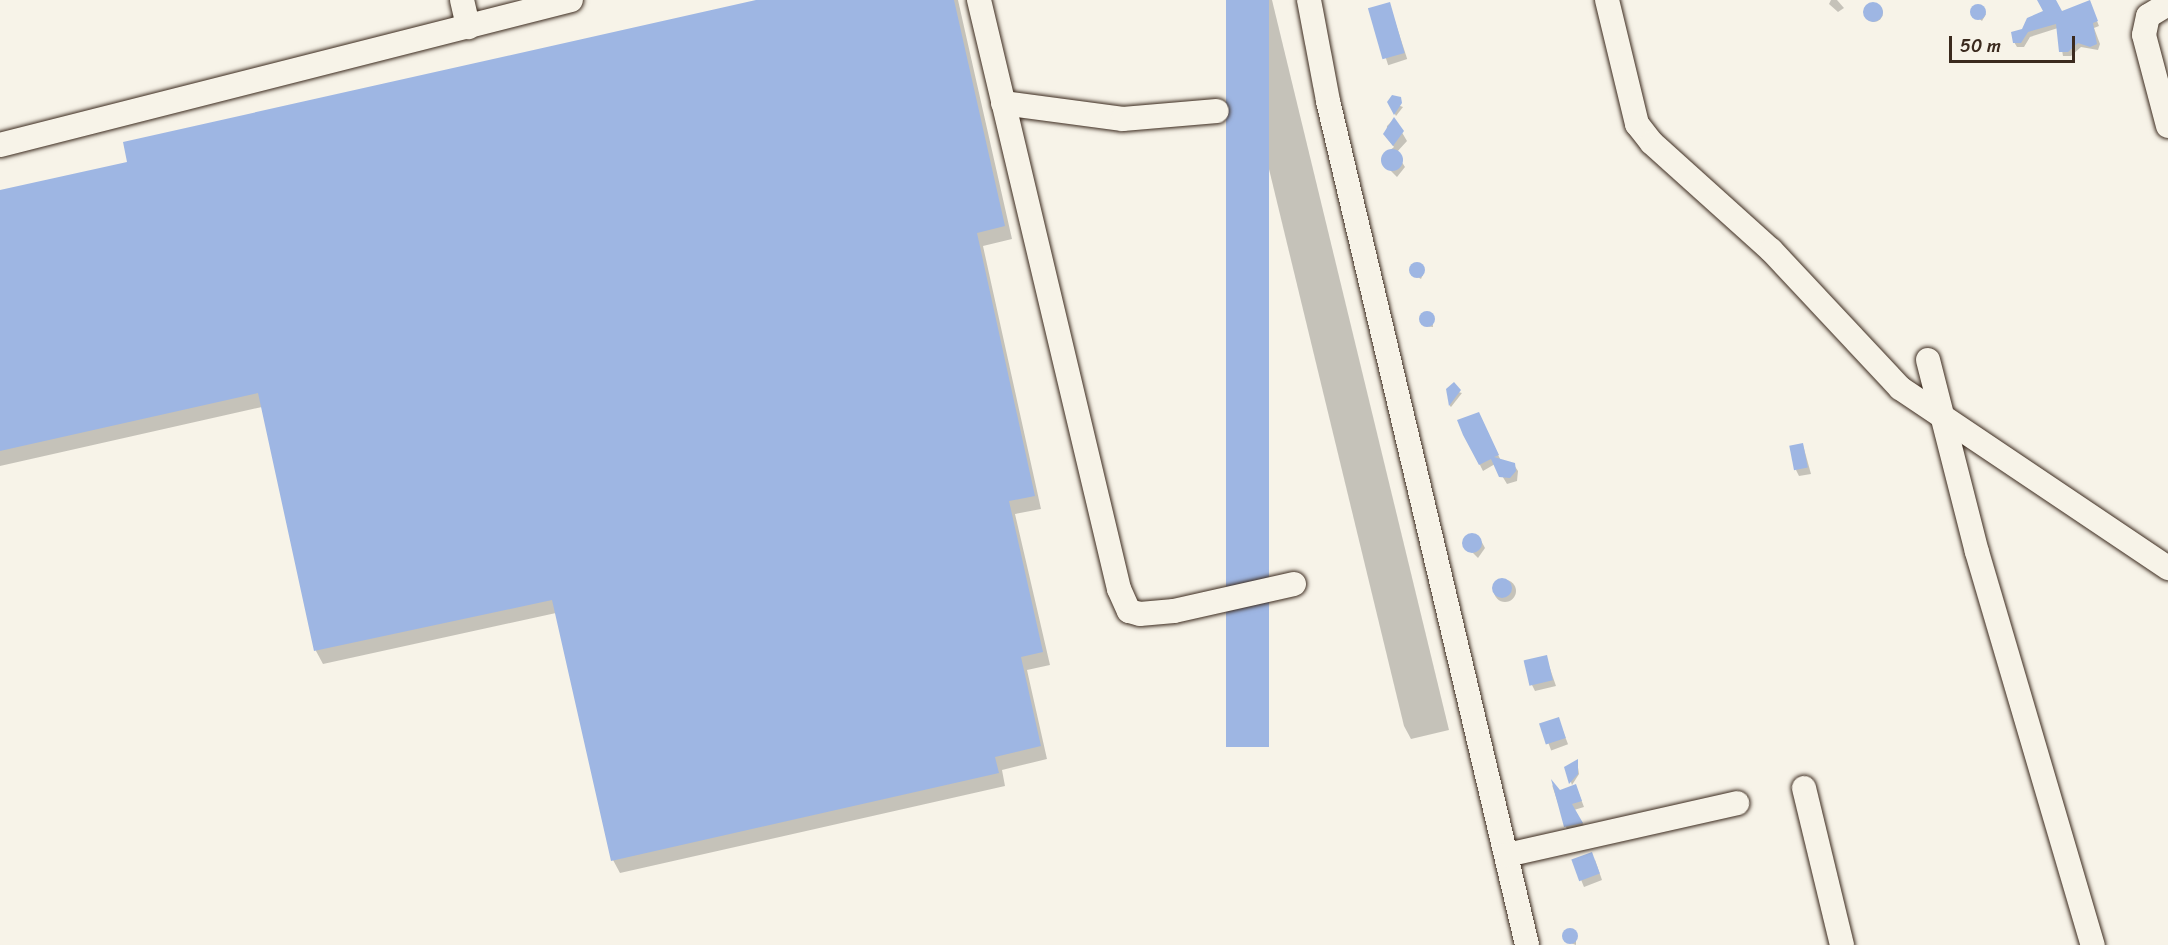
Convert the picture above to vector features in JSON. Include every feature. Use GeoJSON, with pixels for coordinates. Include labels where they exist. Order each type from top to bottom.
{"type":"FeatureCollection","features":[{"type":"Feature","properties":{"kind":"street"},"geometry":{"type":"LineString","coordinates":[[462,0],[468,27]]}},
{"type":"Feature","properties":{"kind":"street"},"geometry":{"type":"LineString","coordinates":[[0,145],[571,0]]}},
{"type":"Feature","properties":{"kind":"street"},"geometry":{"type":"LineString","coordinates":[[979,0],[1119,589],[1129,611],[1140,614],[1174,611],[1294,584]]}},
{"type":"Feature","properties":{"kind":"street"},"geometry":{"type":"LineString","coordinates":[[1309,0],[1331,112],[1527,945]]}},
{"type":"Feature","properties":{"kind":"street"},"geometry":{"type":"LineString","coordinates":[[1607,0],[1637,124],[1652,143],[1771,250],[1900,388],[1942,419],[2168,568]]}},
{"type":"Feature","properties":{"kind":"street"},"geometry":{"type":"LineString","coordinates":[[2168,4],[2148,16],[2144,35],[2168,126]]}},
{"type":"Feature","properties":{"kind":"street"},"geometry":{"type":"LineString","coordinates":[[1003,104],[1123,119],[1217,111]]}},
{"type":"Feature","properties":{"kind":"street"},"geometry":{"type":"LineString","coordinates":[[1928,360],[1977,552],[2093,945]]}},
{"type":"Feature","properties":{"kind":"street"},"geometry":{"type":"LineString","coordinates":[[1804,788],[1842,945]]}},
{"type":"Feature","properties":{"kind":"street"},"geometry":{"type":"LineString","coordinates":[[1506,855],[1737,802]]}},
{"type":"Feature","properties":{"kind":"building"},"geometry":{"type":"Polygon","coordinates":[[[756,0],[954,0],[1005,226],[977,233],[1035,496],[1009,501],[1043,652],[1021,657],[1041,746],[995,757],[999,773],[611,861],[552,600],[314,651],[258,393],[0,451],[0,190],[127,162],[123,142],[756,0]]]}},
{"type":"Feature","properties":{"kind":"building"},"geometry":{"type":"Polygon","coordinates":[[[1226,0],[1269,0],[1269,747],[1226,747],[1226,0]]]}},
{"type":"Feature","properties":{"kind":"building"},"geometry":{"type":"Polygon","coordinates":[[[2037,0],[2056,0],[2062,11],[2090,0],[2098,21],[2093,23],[2097,44],[2090,47],[2078,43],[2068,52],[2059,52],[2056,24],[2028,32],[2021,43],[2013,43],[2011,32],[2022,29],[2027,18],[2043,11],[2037,0]]]}},
{"type":"Feature","properties":{"kind":"building"},"geometry":{"type":"Polygon","coordinates":[[[1390,2],[1405,53],[1382,59],[1368,8],[1390,2]]]}},
{"type":"Feature","properties":{"kind":"building"},"geometry":{"type":"Polygon","coordinates":[[[1873,2],[1880,5],[1883,12],[1880,19],[1873,22],[1866,19],[1863,12],[1866,5],[1873,2]]]}},
{"type":"Feature","properties":{"kind":"building"},"geometry":{"type":"Polygon","coordinates":[[[1978,4],[1986,12],[1978,20],[1970,12],[1978,4]]]}},
{"type":"Feature","properties":{"kind":"building"},"geometry":{"type":"Polygon","coordinates":[[[1392,95],[1401,97],[1402,103],[1394,115],[1387,102],[1392,95]]]}},
{"type":"Feature","properties":{"kind":"building"},"geometry":{"type":"Polygon","coordinates":[[[1394,117],[1404,131],[1393,146],[1383,134],[1394,117]]]}},
{"type":"Feature","properties":{"kind":"building"},"geometry":{"type":"Polygon","coordinates":[[[1392,149],[1400,152],[1403,160],[1400,168],[1392,171],[1384,168],[1381,160],[1384,152],[1392,149]]]}},
{"type":"Feature","properties":{"kind":"building"},"geometry":{"type":"Polygon","coordinates":[[[1417,262],[1425,270],[1417,278],[1409,270],[1417,262]]]}},
{"type":"Feature","properties":{"kind":"building"},"geometry":{"type":"Polygon","coordinates":[[[1427,311],[1435,319],[1427,327],[1419,319],[1427,311]]]}},
{"type":"Feature","properties":{"kind":"building"},"geometry":{"type":"Polygon","coordinates":[[[1454,382],[1461,390],[1449,406],[1446,389],[1454,382]]]}},
{"type":"Feature","properties":{"kind":"building"},"geometry":{"type":"Polygon","coordinates":[[[1479,412],[1499,455],[1494,457],[1515,463],[1516,471],[1510,478],[1499,477],[1491,459],[1479,465],[1463,435],[1457,420],[1479,412]]]}},
{"type":"Feature","properties":{"kind":"building"},"geometry":{"type":"Polygon","coordinates":[[[1803,443],[1808,468],[1794,470],[1789,446],[1803,443]]]}},
{"type":"Feature","properties":{"kind":"building"},"geometry":{"type":"Polygon","coordinates":[[[1468,533],[1476,533],[1482,539],[1482,547],[1476,553],[1468,553],[1462,547],[1462,539],[1468,533]]]}},
{"type":"Feature","properties":{"kind":"building"},"geometry":{"type":"Polygon","coordinates":[[[1498,578],[1506,578],[1512,584],[1512,592],[1506,598],[1498,598],[1492,592],[1492,584],[1498,578]]]}},
{"type":"Feature","properties":{"kind":"building"},"geometry":{"type":"Polygon","coordinates":[[[1547,655],[1553,680],[1529,686],[1524,660],[1547,655]]]}},
{"type":"Feature","properties":{"kind":"building"},"geometry":{"type":"Polygon","coordinates":[[[1559,717],[1566,738],[1546,744],[1539,723],[1559,717]]]}},
{"type":"Feature","properties":{"kind":"building"},"geometry":{"type":"Polygon","coordinates":[[[1578,759],[1578,774],[1569,784],[1564,767],[1578,759]]]}},
{"type":"Feature","properties":{"kind":"building"},"geometry":{"type":"Polygon","coordinates":[[[1551,779],[1560,790],[1576,784],[1582,801],[1572,804],[1583,823],[1564,827],[1551,779]]]}},
{"type":"Feature","properties":{"kind":"building"},"geometry":{"type":"Polygon","coordinates":[[[1592,852],[1600,874],[1579,881],[1571,860],[1592,852]]]}},
{"type":"Feature","properties":{"kind":"building"},"geometry":{"type":"Polygon","coordinates":[[[1570,928],[1578,936],[1570,944],[1562,936],[1570,928]]]}}]}
